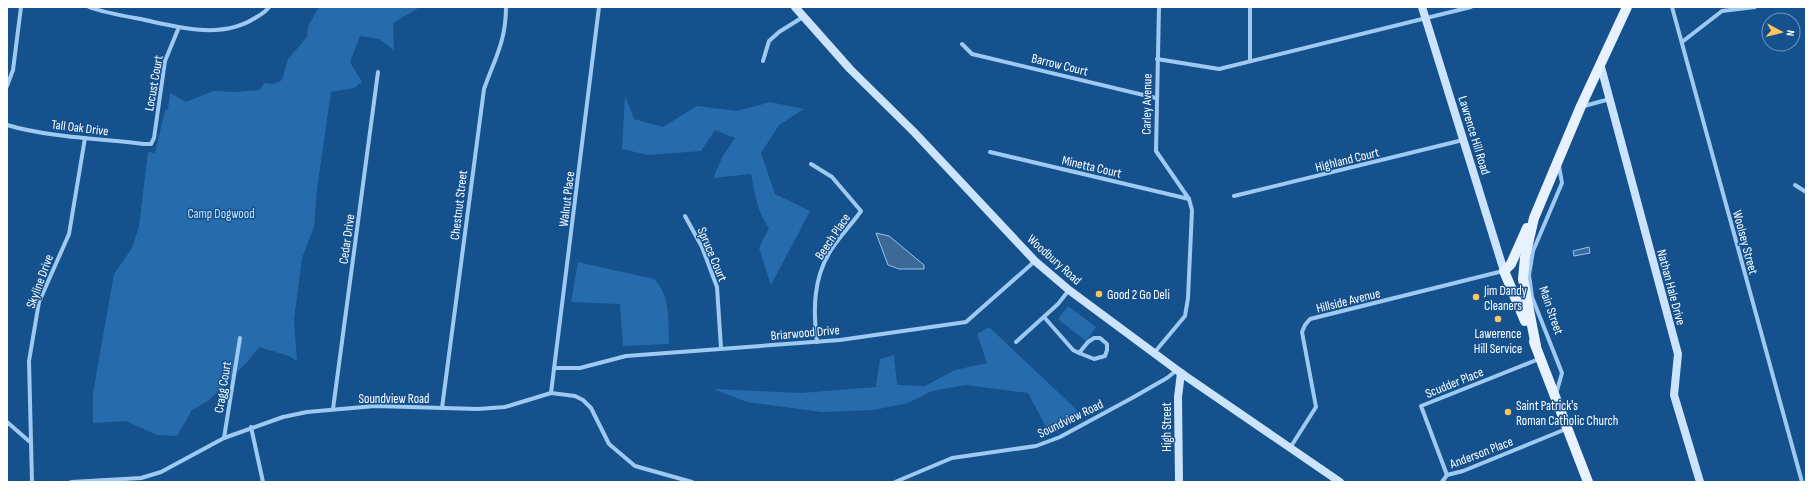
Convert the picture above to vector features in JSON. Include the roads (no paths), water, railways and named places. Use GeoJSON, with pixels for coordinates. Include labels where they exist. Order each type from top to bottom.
{"type":"FeatureCollection","features":[{"type":"Feature","properties":{"kind":"main road","name":"Woodbury Road"},"geometry":{"type":"LineString","coordinates":[[795,7],[850,69],[914,132],[1035,261],[1069,290],[1154,353],[1340,482]]}},
{"type":"Feature","properties":{"kind":"main road","name":"Lawrence Hill Road"},"geometry":{"type":"LineString","coordinates":[[1422,7],[1504,271]]}},
{"type":"Feature","properties":{"kind":"main road","name":"Main Street"},"geometry":{"type":"LineString","coordinates":[[1588,482],[1566,429],[1536,346],[1504,271],[1511,264],[1521,239],[1534,218],[1581,106],[1601,67],[1626,7]]}},
{"type":"Feature","properties":{"kind":"main road","name":"Nathan Hale Drive"},"geometry":{"type":"LineString","coordinates":[[1601,67],[1622,152],[1678,354],[1674,395],[1700,482]]}},
{"type":"Feature","properties":{"kind":"main road","name":"Main Street"},"geometry":{"type":"LineString","coordinates":[[1534,218],[1524,257],[1523,279],[1536,346]]}},
{"type":"Feature","properties":{"kind":"main road","name":"High Street"},"geometry":{"type":"LineString","coordinates":[[1179,371],[1179,482]]}},
{"type":"Feature","properties":{"kind":"street"},"geometry":{"type":"LineString","coordinates":[[7,86],[13,70],[21,7]]}},
{"type":"Feature","properties":{"kind":"street"},"geometry":{"type":"LineString","coordinates":[[89,7],[179,27],[206,30],[227,29],[247,23],[267,11],[269,7]]}},
{"type":"Feature","properties":{"kind":"street","name":"Chestnut Street"},"geometry":{"type":"LineString","coordinates":[[442,408],[484,89],[501,46],[506,25],[506,7]]}},
{"type":"Feature","properties":{"kind":"street","name":"Walnut Place"},"geometry":{"type":"LineString","coordinates":[[551,393],[599,7]]}},
{"type":"Feature","properties":{"kind":"street"},"geometry":{"type":"LineString","coordinates":[[1157,59],[1159,7]]}},
{"type":"Feature","properties":{"kind":"street"},"geometry":{"type":"LineString","coordinates":[[1250,7],[1250,61]]}},
{"type":"Feature","properties":{"kind":"street","name":"Carley Avenue"},"geometry":{"type":"LineString","coordinates":[[1154,353],[1185,316],[1188,298],[1192,210],[1189,199],[1156,151],[1157,59],[1219,69],[1472,7]]}},
{"type":"Feature","properties":{"kind":"street","name":"Woolsey Street"},"geometry":{"type":"LineString","coordinates":[[1672,7],[1802,482]]}},
{"type":"Feature","properties":{"kind":"street"},"geometry":{"type":"LineString","coordinates":[[1682,42],[1722,11],[1755,7]]}},
{"type":"Feature","properties":{"kind":"street"},"geometry":{"type":"LineString","coordinates":[[763,61],[769,41],[779,32],[803,17]]}},
{"type":"Feature","properties":{"kind":"street","name":"Locust Court"},"geometry":{"type":"LineString","coordinates":[[151,144],[154,138],[165,61],[179,27]]}},
{"type":"Feature","properties":{"kind":"street","name":"Barrow Court"},"geometry":{"type":"LineString","coordinates":[[962,44],[972,54],[1156,98]]}},
{"type":"Feature","properties":{"kind":"street","name":"Cedar Drive"},"geometry":{"type":"LineString","coordinates":[[334,408],[378,72]]}},
{"type":"Feature","properties":{"kind":"street"},"geometry":{"type":"LineString","coordinates":[[1581,106],[1610,99]]}},
{"type":"Feature","properties":{"kind":"street","name":"Tall Oak Drive"},"geometry":{"type":"LineString","coordinates":[[7,125],[20,129],[85,138],[151,144]]}},
{"type":"Feature","properties":{"kind":"street","name":"Skyline Drive"},"geometry":{"type":"LineString","coordinates":[[32,482],[29,361],[39,302],[69,234],[85,138]]}},
{"type":"Feature","properties":{"kind":"street","name":"Highland Court"},"geometry":{"type":"LineString","coordinates":[[1234,196],[1464,140]]}},
{"type":"Feature","properties":{"kind":"street","name":"Minetta Court"},"geometry":{"type":"LineString","coordinates":[[990,152],[1189,199]]}},
{"type":"Feature","properties":{"kind":"street","name":"Main Street"},"geometry":{"type":"LineString","coordinates":[[1555,398],[1562,373],[1532,298],[1529,275],[1533,251],[1562,183],[1558,162]]}},
{"type":"Feature","properties":{"kind":"street","name":"Beech Place"},"geometry":{"type":"LineString","coordinates":[[811,164],[832,177],[861,211],[831,250],[821,272],[815,296],[814,320],[817,342]]}},
{"type":"Feature","properties":{"kind":"street"},"geometry":{"type":"LineString","coordinates":[[1795,185],[1806,192]]}},
{"type":"Feature","properties":{"kind":"street","name":"Spruce Court"},"geometry":{"type":"LineString","coordinates":[[685,216],[702,247],[717,287],[721,348]]}},
{"type":"Feature","properties":{"kind":"street","name":"Briarwood Drive"},"geometry":{"type":"LineString","coordinates":[[555,368],[580,368],[626,356],[817,342],[966,322],[1035,261]]}},
{"type":"Feature","properties":{"kind":"street","name":"Hillside Avenue"},"geometry":{"type":"LineString","coordinates":[[1290,448],[1316,407],[1302,332],[1310,319],[1504,271]]}},
{"type":"Feature","properties":{"kind":"street"},"geometry":{"type":"LineString","coordinates":[[1016,342],[1044,317],[1069,290]]}},
{"type":"Feature","properties":{"kind":"street"},"geometry":{"type":"LineString","coordinates":[[1044,317],[1074,350],[1079,353],[1088,358],[1100,359],[1105,356],[1107,344],[1100,338],[1094,338],[1088,342],[1079,353]]}},
{"type":"Feature","properties":{"kind":"street","name":"Cragg Court"},"geometry":{"type":"LineString","coordinates":[[224,438],[240,338]]}},
{"type":"Feature","properties":{"kind":"street","name":"Scudder Place"},"geometry":{"type":"LineString","coordinates":[[1447,475],[1421,406],[1540,358]]}},
{"type":"Feature","properties":{"kind":"street","name":"Soundview Road"},"geometry":{"type":"LineString","coordinates":[[895,482],[952,458],[1036,446],[1054,439],[1132,398],[1179,371]]}},
{"type":"Feature","properties":{"kind":"street","name":"Soundview Road"},"geometry":{"type":"LineString","coordinates":[[71,482],[140,478],[175,466],[224,438],[251,427],[283,417],[334,408],[375,406],[478,409],[505,407],[551,393],[569,394],[583,400],[591,408],[609,444],[635,466],[692,482]]}},
{"type":"Feature","properties":{"kind":"street"},"geometry":{"type":"LineString","coordinates":[[7,422],[30,442]]}},
{"type":"Feature","properties":{"kind":"street"},"geometry":{"type":"LineString","coordinates":[[251,427],[263,482]]}},
{"type":"Feature","properties":{"kind":"street","name":"Anderson Place"},"geometry":{"type":"LineString","coordinates":[[1447,475],[1463,472],[1566,429]]}},
{"type":"Feature","properties":{"kind":"street"},"geometry":{"type":"LineString","coordinates":[[1442,482],[1447,475]]}},
{"type":"Feature","properties":{"kind":"place","name":"Good 2 Go Deli"},"geometry":{"type":"Point","coordinates":[1099,294]}},
{"type":"Feature","properties":{"kind":"place","name":"Jim Dandy Cleaners"},"geometry":{"type":"Point","coordinates":[1476,297]}},
{"type":"Feature","properties":{"kind":"place","name":"Lawerence Hill Service"},"geometry":{"type":"Point","coordinates":[1498,319]}},
{"type":"Feature","properties":{"kind":"place","name":"Saint Patrick's Roman Catholic Church"},"geometry":{"type":"Point","coordinates":[1508,412]}},
{"type":"Feature","properties":{"kind":"park label","name":"Camp Dogwood"},"geometry":{"type":"Point","coordinates":[221,213]}}]}
